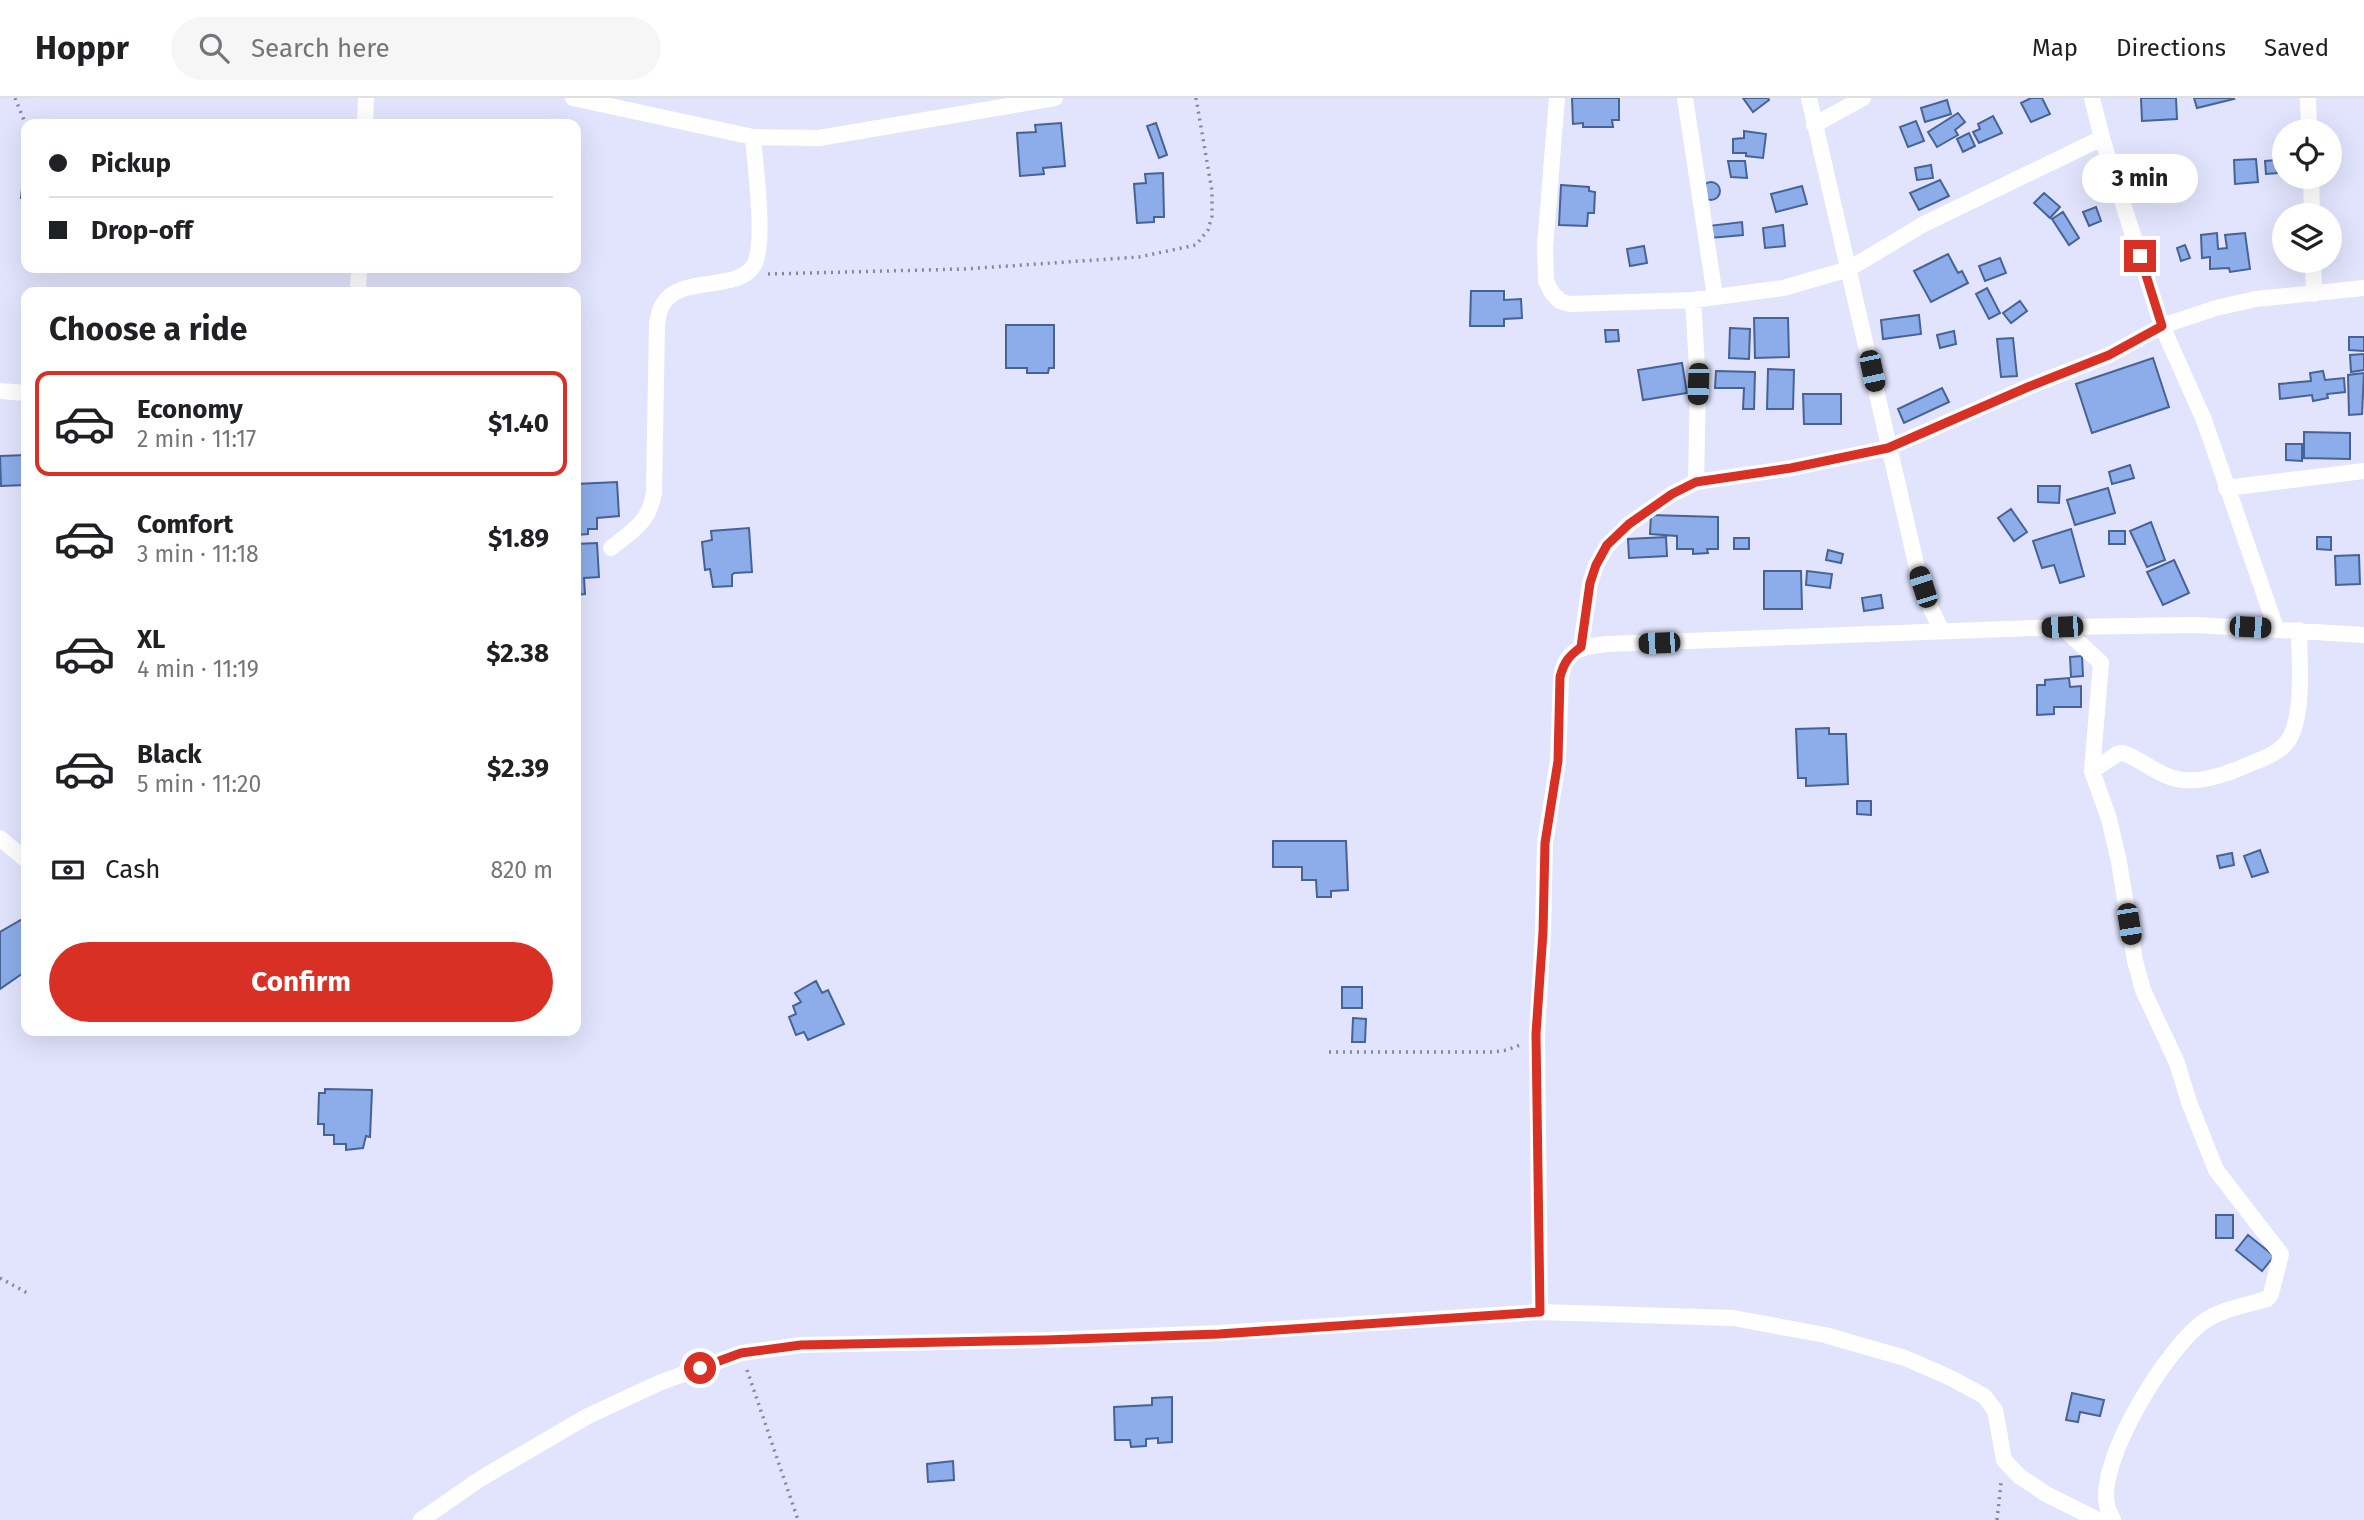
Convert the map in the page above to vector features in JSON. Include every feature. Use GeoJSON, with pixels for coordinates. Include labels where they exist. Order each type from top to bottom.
{"type":"FeatureCollection","features":[{"type":"Feature","properties":{"kind":"street"},"geometry":{"type":"LineString","coordinates":[[365,119],[366,98]]}},
{"type":"Feature","properties":{"kind":"street"},"geometry":{"type":"LineString","coordinates":[[573,98],[753,137],[819,138],[1055,98]]}},
{"type":"Feature","properties":{"kind":"street"},"geometry":{"type":"LineString","coordinates":[[1557,98],[1545,246],[1546,281],[1552,293],[1569,304],[1693,300],[1783,288],[1849,270],[1922,225],[2102,138]]}},
{"type":"Feature","properties":{"kind":"street"},"geometry":{"type":"LineString","coordinates":[[1685,98],[1715,296]]}},
{"type":"Feature","properties":{"kind":"street"},"geometry":{"type":"LineString","coordinates":[[1809,98],[1917,568],[1930,607],[1942,631]]}},
{"type":"Feature","properties":{"kind":"street"},"geometry":{"type":"LineString","coordinates":[[1814,125],[1863,98]]}},
{"type":"Feature","properties":{"kind":"street"},"geometry":{"type":"LineString","coordinates":[[2092,98],[2102,138],[2162,326],[2204,420],[2276,628]]}},
{"type":"Feature","properties":{"kind":"street"},"geometry":{"type":"LineString","coordinates":[[2308,98],[2309,119]]}},
{"type":"Feature","properties":{"kind":"street"},"geometry":{"type":"LineString","coordinates":[[611,548],[646,519],[652,506],[657,324],[662,304],[686,287],[743,274],[754,265],[758,250],[759,202],[753,137]]}},
{"type":"Feature","properties":{"kind":"street"},"geometry":{"type":"LineString","coordinates":[[2313,273],[2314,294]]}},
{"type":"Feature","properties":{"kind":"street"},"geometry":{"type":"LineString","coordinates":[[1581,647],[1590,583],[1607,545],[1629,524],[1672,494],[1696,482],[1791,468],[1888,448],[2109,355],[2162,326],[2216,308],[2256,299],[2364,288]]}},
{"type":"Feature","properties":{"kind":"street"},"geometry":{"type":"LineString","coordinates":[[1693,300],[1698,384],[1696,482]]}},
{"type":"Feature","properties":{"kind":"street"},"geometry":{"type":"LineString","coordinates":[[0,391],[21,393]]}},
{"type":"Feature","properties":{"kind":"street"},"geometry":{"type":"LineString","coordinates":[[2226,488],[2364,471]]}},
{"type":"Feature","properties":{"kind":"street"},"geometry":{"type":"LineString","coordinates":[[1540,1312],[1536,1034],[1543,932],[1545,843],[1558,761],[1560,677],[1568,656],[1581,647],[1607,644],[2062,627],[2197,625],[2364,635]]}},
{"type":"Feature","properties":{"kind":"street"},"geometry":{"type":"LineString","coordinates":[[2062,627],[2101,663],[2092,771],[2109,819],[2135,961],[2143,990],[2176,1063],[2216,1170],[2281,1254],[2272,1294],[2267,1299],[2207,1320],[2189,1335],[2158,1375],[2129,1420],[2106,1486],[2106,1505],[2113,1520]]}},
{"type":"Feature","properties":{"kind":"street"},"geometry":{"type":"LineString","coordinates":[[2092,771],[2117,754],[2123,753],[2157,772],[2182,780],[2204,778],[2234,771],[2276,752],[2288,741],[2296,717],[2299,630]]}},
{"type":"Feature","properties":{"kind":"street"},"geometry":{"type":"LineString","coordinates":[[0,838],[21,856]]}},
{"type":"Feature","properties":{"kind":"street"},"geometry":{"type":"LineString","coordinates":[[421,1520],[480,1479],[586,1417],[659,1383],[741,1353],[801,1345],[1219,1334],[1540,1312],[1733,1318],[1825,1335],[1905,1358],[1984,1396],[1995,1410],[2004,1461],[2019,1476],[2046,1494],[2098,1520]]}},
{"type":"Feature","properties":{"kind":"path"},"geometry":{"type":"LineString","coordinates":[[15,98],[24,119]]}},
{"type":"Feature","properties":{"kind":"path"},"geometry":{"type":"LineString","coordinates":[[743,274],[991,267],[1139,257],[1196,245],[1208,230],[1212,216],[1212,191],[1196,98]]}},
{"type":"Feature","properties":{"kind":"path"},"geometry":{"type":"LineString","coordinates":[[1329,1052],[1507,1051],[1536,1034]]}},
{"type":"Feature","properties":{"kind":"path"},"geometry":{"type":"LineString","coordinates":[[0,1278],[29,1294]]}},
{"type":"Feature","properties":{"kind":"path"},"geometry":{"type":"LineString","coordinates":[[741,1353],[799,1520]]}},
{"type":"Feature","properties":{"kind":"path"},"geometry":{"type":"LineString","coordinates":[[1997,1520],[2004,1461]]}},
{"type":"Feature","properties":{"kind":"building"},"geometry":{"type":"Polygon","coordinates":[[[1572,98],[1619,98],[1619,120],[1612,120],[1613,127],[1583,127],[1583,123],[1573,124],[1572,98]]]}},
{"type":"Feature","properties":{"kind":"building"},"geometry":{"type":"Polygon","coordinates":[[[1743,98],[1768,98],[1769,100],[1753,112],[1743,98]]]}},
{"type":"Feature","properties":{"kind":"building"},"geometry":{"type":"Polygon","coordinates":[[[2031,98],[2042,98],[2050,114],[2031,122],[2021,103],[2031,98]]]}},
{"type":"Feature","properties":{"kind":"building"},"geometry":{"type":"Polygon","coordinates":[[[2141,98],[2176,98],[2177,119],[2142,121],[2141,98]]]}},
{"type":"Feature","properties":{"kind":"building"},"geometry":{"type":"Polygon","coordinates":[[[2194,98],[2233,98],[2234,99],[2197,108],[2194,98]]]}},
{"type":"Feature","properties":{"kind":"building"},"geometry":{"type":"Polygon","coordinates":[[[1947,100],[1951,114],[1925,122],[1921,108],[1947,100]]]}},
{"type":"Feature","properties":{"kind":"building"},"geometry":{"type":"Polygon","coordinates":[[[1958,113],[1965,122],[1955,130],[1958,135],[1937,147],[1928,132],[1958,113]]]}},
{"type":"Feature","properties":{"kind":"building"},"geometry":{"type":"Polygon","coordinates":[[[1993,116],[2002,133],[1979,143],[1973,132],[1980,129],[1978,124],[1993,116]]]}},
{"type":"Feature","properties":{"kind":"building"},"geometry":{"type":"Polygon","coordinates":[[[1916,121],[1924,141],[1908,147],[1900,127],[1916,121]]]}},
{"type":"Feature","properties":{"kind":"building"},"geometry":{"type":"Polygon","coordinates":[[[1061,123],[1065,166],[1043,168],[1044,174],[1020,176],[1017,133],[1036,132],[1035,125],[1061,123]]]}},
{"type":"Feature","properties":{"kind":"building"},"geometry":{"type":"Polygon","coordinates":[[[1156,123],[1167,155],[1159,158],[1147,126],[1156,123]]]}},
{"type":"Feature","properties":{"kind":"building"},"geometry":{"type":"Polygon","coordinates":[[[1744,131],[1766,134],[1763,158],[1746,156],[1746,153],[1733,153],[1733,139],[1744,138],[1744,131]]]}},
{"type":"Feature","properties":{"kind":"building"},"geometry":{"type":"Polygon","coordinates":[[[1969,133],[1975,146],[1963,152],[1957,139],[1969,133]]]}},
{"type":"Feature","properties":{"kind":"building"},"geometry":{"type":"Polygon","coordinates":[[[2256,159],[2258,182],[2235,184],[2234,160],[2256,159]]]}},
{"type":"Feature","properties":{"kind":"building"},"geometry":{"type":"Polygon","coordinates":[[[2272,160],[2272,174],[2266,174],[2265,161],[2272,160]]]}},
{"type":"Feature","properties":{"kind":"building"},"geometry":{"type":"Polygon","coordinates":[[[1728,161],[1745,161],[1747,178],[1731,177],[1728,161]]]}},
{"type":"Feature","properties":{"kind":"building"},"geometry":{"type":"Polygon","coordinates":[[[1931,165],[1933,178],[1917,180],[1915,168],[1931,165]]]}},
{"type":"Feature","properties":{"kind":"building"},"geometry":{"type":"Polygon","coordinates":[[[1163,173],[1164,217],[1154,217],[1154,222],[1137,223],[1134,184],[1146,183],[1145,174],[1163,173]]]}},
{"type":"Feature","properties":{"kind":"building"},"geometry":{"type":"Polygon","coordinates":[[[1940,180],[1949,196],[1919,210],[1910,193],[1940,180]]]}},
{"type":"Feature","properties":{"kind":"building"},"geometry":{"type":"Polygon","coordinates":[[[1711,182],[1717,185],[1720,191],[1717,197],[1711,200],[1705,197],[1702,191],[1705,185],[1711,182]]]}},
{"type":"Feature","properties":{"kind":"building"},"geometry":{"type":"Polygon","coordinates":[[[1561,185],[1589,187],[1589,191],[1595,192],[1594,213],[1588,213],[1587,226],[1559,225],[1561,185]]]}},
{"type":"Feature","properties":{"kind":"building"},"geometry":{"type":"Polygon","coordinates":[[[1802,186],[1807,204],[1776,212],[1771,194],[1802,186]]]}},
{"type":"Feature","properties":{"kind":"building"},"geometry":{"type":"Polygon","coordinates":[[[2044,193],[2060,207],[2050,218],[2034,203],[2044,193]]]}},
{"type":"Feature","properties":{"kind":"building"},"geometry":{"type":"Polygon","coordinates":[[[2096,207],[2101,221],[2089,226],[2083,212],[2096,207]]]}},
{"type":"Feature","properties":{"kind":"building"},"geometry":{"type":"Polygon","coordinates":[[[2063,212],[2079,238],[2069,245],[2052,219],[2063,212]]]}},
{"type":"Feature","properties":{"kind":"building"},"geometry":{"type":"Polygon","coordinates":[[[1742,222],[1743,235],[1710,238],[1708,226],[1742,222]]]}},
{"type":"Feature","properties":{"kind":"building"},"geometry":{"type":"Polygon","coordinates":[[[1783,225],[1785,246],[1765,248],[1763,228],[1783,225]]]}},
{"type":"Feature","properties":{"kind":"building"},"geometry":{"type":"Polygon","coordinates":[[[2217,233],[2218,249],[2227,248],[2225,235],[2245,233],[2250,269],[2230,272],[2229,268],[2210,269],[2210,257],[2202,258],[2201,235],[2217,233]]]}},
{"type":"Feature","properties":{"kind":"building"},"geometry":{"type":"Polygon","coordinates":[[[2185,245],[2190,258],[2181,261],[2177,248],[2185,245]]]}},
{"type":"Feature","properties":{"kind":"building"},"geometry":{"type":"Polygon","coordinates":[[[1644,246],[1647,263],[1630,266],[1627,249],[1644,246]]]}},
{"type":"Feature","properties":{"kind":"building"},"geometry":{"type":"Polygon","coordinates":[[[1948,254],[1958,273],[1962,271],[1968,283],[1931,302],[1914,271],[1948,254]]]}},
{"type":"Feature","properties":{"kind":"building"},"geometry":{"type":"Polygon","coordinates":[[[2000,258],[2006,273],[1985,281],[1979,266],[2000,258]]]}},
{"type":"Feature","properties":{"kind":"building"},"geometry":{"type":"Polygon","coordinates":[[[1987,288],[2000,313],[1989,319],[1976,294],[1987,288]]]}},
{"type":"Feature","properties":{"kind":"building"},"geometry":{"type":"Polygon","coordinates":[[[1471,291],[1504,291],[1504,300],[1521,299],[1522,318],[1504,319],[1504,326],[1470,326],[1471,291]]]}},
{"type":"Feature","properties":{"kind":"building"},"geometry":{"type":"Polygon","coordinates":[[[2020,301],[2027,311],[2011,323],[2003,313],[2020,301]]]}},
{"type":"Feature","properties":{"kind":"building"},"geometry":{"type":"Polygon","coordinates":[[[1919,315],[1921,334],[1883,339],[1881,320],[1919,315]]]}},
{"type":"Feature","properties":{"kind":"building"},"geometry":{"type":"Polygon","coordinates":[[[1754,318],[1788,318],[1789,357],[1755,358],[1754,318]]]}},
{"type":"Feature","properties":{"kind":"building"},"geometry":{"type":"Polygon","coordinates":[[[1006,325],[1054,325],[1054,368],[1049,368],[1048,373],[1027,373],[1027,368],[1006,368],[1006,325]]]}},
{"type":"Feature","properties":{"kind":"building"},"geometry":{"type":"Polygon","coordinates":[[[1730,328],[1750,329],[1749,359],[1729,358],[1730,328]]]}},
{"type":"Feature","properties":{"kind":"building"},"geometry":{"type":"Polygon","coordinates":[[[1605,330],[1618,330],[1619,341],[1606,342],[1605,330]]]}},
{"type":"Feature","properties":{"kind":"building"},"geometry":{"type":"Polygon","coordinates":[[[1954,331],[1956,344],[1940,348],[1937,335],[1954,331]]]}},
{"type":"Feature","properties":{"kind":"building"},"geometry":{"type":"Polygon","coordinates":[[[2349,337],[2364,337],[2364,351],[2349,350],[2349,337]]]}},
{"type":"Feature","properties":{"kind":"building"},"geometry":{"type":"Polygon","coordinates":[[[2013,338],[2017,376],[2001,377],[1997,339],[2013,338]]]}},
{"type":"Feature","properties":{"kind":"building"},"geometry":{"type":"Polygon","coordinates":[[[2364,354],[2364,370],[2351,372],[2350,355],[2364,354]]]}},
{"type":"Feature","properties":{"kind":"building"},"geometry":{"type":"Polygon","coordinates":[[[2153,358],[2169,407],[2092,433],[2076,384],[2153,358]]]}},
{"type":"Feature","properties":{"kind":"building"},"geometry":{"type":"Polygon","coordinates":[[[1682,363],[1687,393],[1643,400],[1638,370],[1682,363]]]}},
{"type":"Feature","properties":{"kind":"building"},"geometry":{"type":"Polygon","coordinates":[[[1768,369],[1794,370],[1793,409],[1767,409],[1768,369]]]}},
{"type":"Feature","properties":{"kind":"building"},"geometry":{"type":"Polygon","coordinates":[[[1716,371],[1755,372],[1754,409],[1743,409],[1744,388],[1715,388],[1716,371]]]}},
{"type":"Feature","properties":{"kind":"building"},"geometry":{"type":"Polygon","coordinates":[[[2323,371],[2325,380],[2344,378],[2345,392],[2327,394],[2328,398],[2313,401],[2312,395],[2280,399],[2279,384],[2311,381],[2310,373],[2323,371]]]}},
{"type":"Feature","properties":{"kind":"building"},"geometry":{"type":"Polygon","coordinates":[[[2364,373],[2362,414],[2349,415],[2348,375],[2364,373]]]}},
{"type":"Feature","properties":{"kind":"building"},"geometry":{"type":"Polygon","coordinates":[[[1942,388],[1949,402],[1904,423],[1898,409],[1942,388]]]}},
{"type":"Feature","properties":{"kind":"building"},"geometry":{"type":"Polygon","coordinates":[[[1803,394],[1841,394],[1841,424],[1804,424],[1803,394]]]}},
{"type":"Feature","properties":{"kind":"building"},"geometry":{"type":"Polygon","coordinates":[[[2304,432],[2350,433],[2350,459],[2304,458],[2304,432]]]}},
{"type":"Feature","properties":{"kind":"building"},"geometry":{"type":"Polygon","coordinates":[[[2286,444],[2302,444],[2302,461],[2286,460],[2286,444]]]}},
{"type":"Feature","properties":{"kind":"building"},"geometry":{"type":"Polygon","coordinates":[[[21,455],[21,485],[1,486],[0,456],[21,455]]]}},
{"type":"Feature","properties":{"kind":"building"},"geometry":{"type":"Polygon","coordinates":[[[2130,465],[2134,478],[2112,484],[2109,472],[2130,465]]]}},
{"type":"Feature","properties":{"kind":"building"},"geometry":{"type":"Polygon","coordinates":[[[617,482],[619,516],[597,518],[597,529],[588,529],[588,534],[581,535],[581,484],[617,482]]]}},
{"type":"Feature","properties":{"kind":"building"},"geometry":{"type":"Polygon","coordinates":[[[2038,486],[2060,486],[2059,503],[2038,502],[2038,486]]]}},
{"type":"Feature","properties":{"kind":"building"},"geometry":{"type":"Polygon","coordinates":[[[2108,488],[2115,513],[2075,525],[2067,500],[2108,488]]]}},
{"type":"Feature","properties":{"kind":"building"},"geometry":{"type":"Polygon","coordinates":[[[2011,509],[2027,532],[2014,541],[1998,518],[2011,509]]]}},
{"type":"Feature","properties":{"kind":"building"},"geometry":{"type":"Polygon","coordinates":[[[1651,515],[1718,517],[1718,549],[1707,549],[1708,553],[1693,554],[1693,549],[1677,549],[1677,536],[1650,534],[1651,515]]]}},
{"type":"Feature","properties":{"kind":"building"},"geometry":{"type":"Polygon","coordinates":[[[2151,522],[2165,560],[2147,567],[2130,531],[2151,522]]]}},
{"type":"Feature","properties":{"kind":"building"},"geometry":{"type":"Polygon","coordinates":[[[749,528],[752,572],[734,573],[732,586],[713,587],[710,569],[705,570],[702,542],[712,540],[711,531],[749,528]]]}},
{"type":"Feature","properties":{"kind":"building"},"geometry":{"type":"Polygon","coordinates":[[[2071,529],[2084,576],[2060,583],[2054,565],[2042,568],[2033,541],[2071,529]]]}},
{"type":"Feature","properties":{"kind":"building"},"geometry":{"type":"Polygon","coordinates":[[[2109,531],[2125,531],[2125,544],[2109,544],[2109,531]]]}},
{"type":"Feature","properties":{"kind":"building"},"geometry":{"type":"Polygon","coordinates":[[[1666,537],[1667,556],[1629,558],[1628,539],[1666,537]]]}},
{"type":"Feature","properties":{"kind":"building"},"geometry":{"type":"Polygon","coordinates":[[[2317,537],[2331,537],[2331,550],[2317,549],[2317,537]]]}},
{"type":"Feature","properties":{"kind":"building"},"geometry":{"type":"Polygon","coordinates":[[[1734,538],[1749,538],[1749,549],[1734,549],[1734,538]]]}},
{"type":"Feature","properties":{"kind":"building"},"geometry":{"type":"Polygon","coordinates":[[[597,543],[599,577],[584,578],[585,594],[581,594],[581,544],[597,543]]]}},
{"type":"Feature","properties":{"kind":"building"},"geometry":{"type":"Polygon","coordinates":[[[1828,550],[1843,554],[1841,563],[1826,560],[1828,550]]]}},
{"type":"Feature","properties":{"kind":"building"},"geometry":{"type":"Polygon","coordinates":[[[2359,555],[2360,584],[2336,585],[2335,556],[2359,555]]]}},
{"type":"Feature","properties":{"kind":"building"},"geometry":{"type":"Polygon","coordinates":[[[2174,560],[2189,593],[2163,605],[2147,572],[2174,560]]]}},
{"type":"Feature","properties":{"kind":"building"},"geometry":{"type":"Polygon","coordinates":[[[1764,571],[1801,571],[1802,609],[1764,609],[1764,571]]]}},
{"type":"Feature","properties":{"kind":"building"},"geometry":{"type":"Polygon","coordinates":[[[1807,571],[1832,574],[1830,588],[1806,585],[1807,571]]]}},
{"type":"Feature","properties":{"kind":"building"},"geometry":{"type":"Polygon","coordinates":[[[1881,595],[1883,608],[1864,611],[1862,598],[1881,595]]]}},
{"type":"Feature","properties":{"kind":"building"},"geometry":{"type":"Polygon","coordinates":[[[2082,656],[2083,676],[2071,677],[2070,657],[2082,656]]]}},
{"type":"Feature","properties":{"kind":"building"},"geometry":{"type":"Polygon","coordinates":[[[2069,678],[2070,687],[2081,686],[2081,707],[2054,707],[2054,714],[2037,715],[2037,685],[2045,685],[2045,680],[2069,678]]]}},
{"type":"Feature","properties":{"kind":"building"},"geometry":{"type":"Polygon","coordinates":[[[1829,728],[1829,734],[1846,734],[1848,784],[1806,786],[1806,778],[1798,778],[1796,729],[1829,728]]]}},
{"type":"Feature","properties":{"kind":"building"},"geometry":{"type":"Polygon","coordinates":[[[1857,801],[1871,801],[1871,815],[1857,814],[1857,801]]]}},
{"type":"Feature","properties":{"kind":"building"},"geometry":{"type":"Polygon","coordinates":[[[1273,841],[1346,841],[1348,890],[1331,891],[1331,897],[1317,897],[1316,880],[1302,880],[1302,867],[1273,867],[1273,841]]]}},
{"type":"Feature","properties":{"kind":"building"},"geometry":{"type":"Polygon","coordinates":[[[2260,850],[2268,872],[2252,877],[2244,856],[2260,850]]]}},
{"type":"Feature","properties":{"kind":"building"},"geometry":{"type":"Polygon","coordinates":[[[2232,853],[2234,865],[2220,868],[2217,856],[2232,853]]]}},
{"type":"Feature","properties":{"kind":"building"},"geometry":{"type":"Polygon","coordinates":[[[21,920],[21,974],[0,989],[0,932],[21,920]]]}},
{"type":"Feature","properties":{"kind":"building"},"geometry":{"type":"Polygon","coordinates":[[[816,981],[822,993],[828,990],[844,1024],[808,1040],[804,1032],[796,1035],[789,1017],[796,1014],[793,1006],[801,1002],[795,993],[816,981]]]}},
{"type":"Feature","properties":{"kind":"building"},"geometry":{"type":"Polygon","coordinates":[[[1342,987],[1362,987],[1362,1008],[1342,1008],[1342,987]]]}},
{"type":"Feature","properties":{"kind":"building"},"geometry":{"type":"Polygon","coordinates":[[[1353,1018],[1366,1019],[1365,1042],[1352,1042],[1353,1018]]]}},
{"type":"Feature","properties":{"kind":"building"},"geometry":{"type":"Polygon","coordinates":[[[325,1089],[372,1090],[370,1137],[366,1136],[363,1148],[346,1150],[346,1144],[334,1144],[334,1135],[324,1135],[324,1124],[318,1124],[319,1093],[325,1093],[325,1089]]]}},
{"type":"Feature","properties":{"kind":"building"},"geometry":{"type":"Polygon","coordinates":[[[2216,1215],[2233,1215],[2233,1238],[2216,1238],[2216,1215]]]}},
{"type":"Feature","properties":{"kind":"building"},"geometry":{"type":"Polygon","coordinates":[[[2248,1235],[2274,1256],[2262,1271],[2236,1250],[2248,1235]]]}},
{"type":"Feature","properties":{"kind":"building"},"geometry":{"type":"Polygon","coordinates":[[[2072,1393],[2104,1400],[2100,1416],[2080,1412],[2078,1422],[2066,1420],[2072,1393]]]}},
{"type":"Feature","properties":{"kind":"building"},"geometry":{"type":"Polygon","coordinates":[[[1172,1397],[1172,1442],[1158,1443],[1158,1438],[1146,1439],[1146,1446],[1131,1447],[1130,1440],[1115,1440],[1114,1407],[1152,1405],[1152,1398],[1172,1397]]]}},
{"type":"Feature","properties":{"kind":"building"},"geometry":{"type":"Polygon","coordinates":[[[953,1461],[954,1480],[928,1482],[927,1464],[953,1461]]]}},
{"type":"Feature","properties":{"kind":"route"},"geometry":{"type":"LineString","coordinates":[[700,1368],[741,1353],[801,1345],[1219,1334],[1540,1312],[1536,1034],[1543,932],[1545,843],[1558,761],[1560,677],[1568,656],[1581,647],[1590,583],[1607,545],[1629,524],[1672,494],[1696,482],[1791,468],[1888,448],[2109,355],[2162,326],[2140,256]]}}]}
